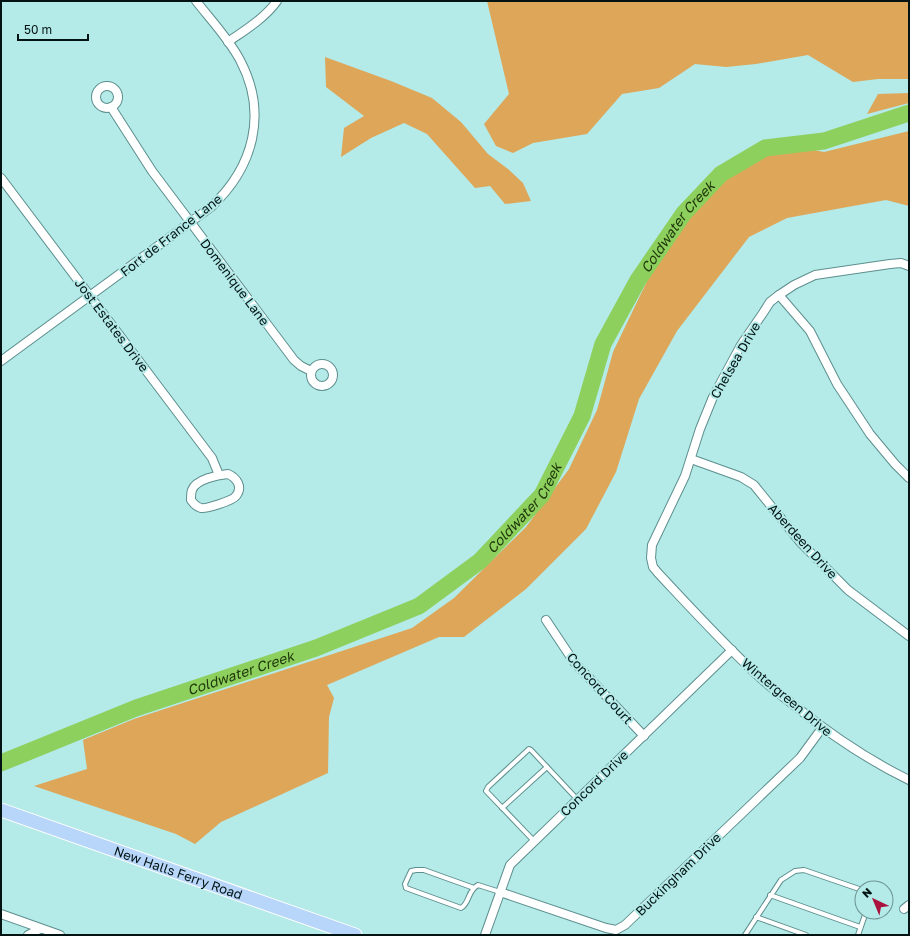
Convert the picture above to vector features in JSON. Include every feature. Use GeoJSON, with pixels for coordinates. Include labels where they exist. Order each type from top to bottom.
{"type":"FeatureCollection","features":[{"type":"Feature","properties":{"kind":"main road","name":"New Halls Ferry Road"},"geometry":{"type":"LineString","coordinates":[[1,810],[355,935]]}},
{"type":"Feature","properties":{"kind":"street","name":"Fort de France Lane"},"geometry":{"type":"LineString","coordinates":[[1,361],[211,206],[223,196],[244,164],[250,150],[254,130],[252,94],[240,60],[196,1]]}},
{"type":"Feature","properties":{"kind":"street"},"geometry":{"type":"LineString","coordinates":[[228,42],[260,19],[273,7],[277,1]]}},
{"type":"Feature","properties":{"kind":"street","name":"Domenique Lane"},"geometry":{"type":"LineString","coordinates":[[111,107],[152,171],[294,360],[301,366],[311,371]]}},
{"type":"Feature","properties":{"kind":"street","name":"Jost Estates Drive"},"geometry":{"type":"LineString","coordinates":[[1,178],[212,458],[219,475]]}},
{"type":"Feature","properties":{"kind":"street","name":"Chelsea Drive"},"geometry":{"type":"LineString","coordinates":[[651,558],[652,545],[676,495],[691,459],[702,424],[716,391],[750,331],[770,302],[794,285],[815,275],[890,264],[901,263],[909,266]]}},
{"type":"Feature","properties":{"kind":"street"},"geometry":{"type":"LineString","coordinates":[[779,295],[810,331],[837,384],[870,434],[909,478]]}},
{"type":"Feature","properties":{"kind":"street","name":"Aberdeen Drive"},"geometry":{"type":"LineString","coordinates":[[691,459],[741,477],[754,485],[801,543],[848,590],[909,636]]}},
{"type":"Feature","properties":{"kind":"street"},"geometry":{"type":"LineString","coordinates":[[228,474],[234,476],[239,483],[239,489],[236,496],[231,500],[207,508],[200,508],[194,504],[191,500],[192,489],[198,483],[219,475],[228,474]]}},
{"type":"Feature","properties":{"kind":"street","name":"Wintergreen Drive"},"geometry":{"type":"LineString","coordinates":[[651,558],[653,567],[658,573],[753,672],[775,691],[822,728],[864,756],[909,780]]}},
{"type":"Feature","properties":{"kind":"street","name":"Concord Court"},"geometry":{"type":"LineString","coordinates":[[546,620],[574,662],[644,736]]}},
{"type":"Feature","properties":{"kind":"street","name":"Concord Drive"},"geometry":{"type":"LineString","coordinates":[[485,935],[510,865],[732,650]]}},
{"type":"Feature","properties":{"kind":"street","name":"Buckingham Drive"},"geometry":{"type":"LineString","coordinates":[[500,892],[606,928],[616,930],[626,924],[800,758],[822,728]]}},
{"type":"Feature","properties":{"kind":"street"},"geometry":{"type":"LineString","coordinates":[[1,914],[60,935]]}},
{"type":"Feature","properties":{"kind":"street"},"geometry":{"type":"LineString","coordinates":[[28,935],[40,928]]}},
{"type":"Feature","properties":{"kind":"lane"},"geometry":{"type":"LineString","coordinates":[[534,841],[486,791],[487,788],[528,749],[531,750],[547,766],[577,799]]}},
{"type":"Feature","properties":{"kind":"lane"},"geometry":{"type":"LineString","coordinates":[[502,808],[547,766]]}},
{"type":"Feature","properties":{"kind":"lane"},"geometry":{"type":"LineString","coordinates":[[474,888],[426,870],[414,870],[409,873],[405,884],[406,888],[459,908],[463,908],[465,906],[471,890],[481,885],[500,892]]}},
{"type":"Feature","properties":{"kind":"lane"},"geometry":{"type":"LineString","coordinates":[[745,935],[781,880],[795,872],[804,870],[854,887]]}},
{"type":"Feature","properties":{"kind":"lane"},"geometry":{"type":"LineString","coordinates":[[770,895],[860,927]]}},
{"type":"Feature","properties":{"kind":"lane"},"geometry":{"type":"LineString","coordinates":[[756,917],[799,934],[806,935]]}},
{"type":"Feature","properties":{"kind":"lane"},"geometry":{"type":"LineString","coordinates":[[858,935],[863,920]]}},
{"type":"Feature","properties":{"kind":"shaded area"},"geometry":{"type":"Polygon","coordinates":[[[487,1],[909,1],[909,79],[878,79],[853,82],[808,55],[756,64],[726,67],[695,64],[659,88],[622,94],[587,134],[533,143],[513,153],[496,146],[484,124],[509,94],[487,1]]]}},
{"type":"Feature","properties":{"kind":"shaded area"},"geometry":{"type":"Polygon","coordinates":[[[325,57],[391,81],[432,98],[461,122],[488,154],[508,169],[523,183],[531,201],[505,204],[490,186],[475,188],[427,134],[404,123],[371,138],[341,157],[344,128],[364,116],[326,87],[325,57]]]}},
{"type":"Feature","properties":{"kind":"shaded area"},"geometry":{"type":"Polygon","coordinates":[[[909,93],[909,103],[867,114],[878,94],[909,93]]]}},
{"type":"Feature","properties":{"kind":"shaded area"},"geometry":{"type":"Polygon","coordinates":[[[909,131],[909,206],[886,200],[787,218],[749,237],[677,331],[639,399],[616,472],[586,529],[526,589],[464,637],[439,637],[327,685],[334,698],[329,717],[328,773],[221,822],[195,844],[176,834],[34,786],[87,769],[83,740],[134,719],[412,628],[454,598],[526,527],[569,469],[597,410],[613,352],[650,275],[678,227],[710,187],[735,168],[772,153],[809,149],[824,152],[909,131]]]}},
{"type":"Feature","properties":{"kind":"waterway","name":"Coldwater Creek"},"geometry":{"type":"LineString","coordinates":[[1,763],[136,708],[316,648],[419,606],[480,561],[542,495],[582,416],[603,344],[638,280],[684,213],[721,174],[765,148],[824,141],[909,113]]}}]}
